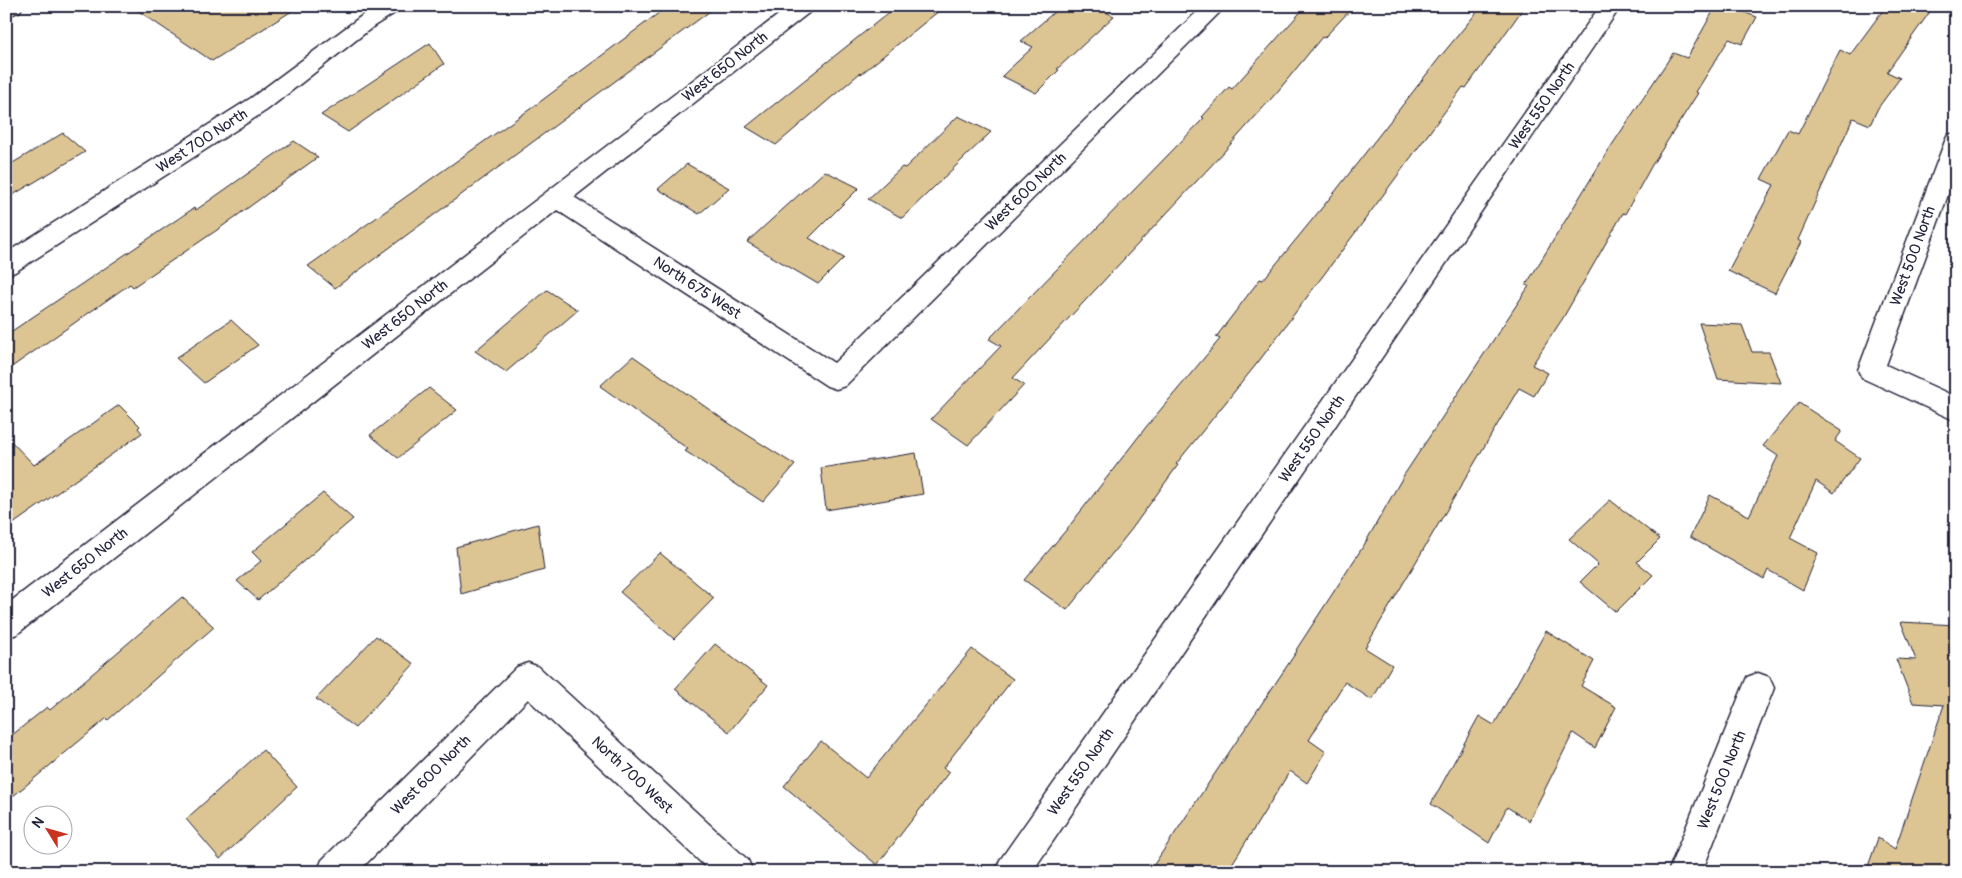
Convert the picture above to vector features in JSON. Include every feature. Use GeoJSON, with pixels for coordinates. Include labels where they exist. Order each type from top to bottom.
{"type":"FeatureCollection","features":[{"type":"Feature","properties":{"kind":"street"},"geometry":{"type":"LineString","coordinates":[[6,10],[13,6]]}},
{"type":"Feature","properties":{"kind":"street","name":"West 700 North"},"geometry":{"type":"LineString","coordinates":[[6,265],[259,104],[391,6]]}},
{"type":"Feature","properties":{"kind":"street","name":"West 650 North"},"geometry":{"type":"LineString","coordinates":[[6,624],[804,6]]}},
{"type":"Feature","properties":{"kind":"street","name":"West 600 North"},"geometry":{"type":"LineString","coordinates":[[836,378],[1216,6]]}},
{"type":"Feature","properties":{"kind":"street","name":"West 550 North"},"geometry":{"type":"LineString","coordinates":[[1012,872],[1611,6]]}},
{"type":"Feature","properties":{"kind":"street","name":"West 500 North"},"geometry":{"type":"LineString","coordinates":[[1956,141],[1871,370],[1956,410]]}},
{"type":"Feature","properties":{"kind":"street","name":"North 675 West"},"geometry":{"type":"LineString","coordinates":[[556,198],[836,378]]}},
{"type":"Feature","properties":{"kind":"street","name":"West 600 North"},"geometry":{"type":"LineString","coordinates":[[334,872],[528,678]]}},
{"type":"Feature","properties":{"kind":"street","name":"North 700 West"},"geometry":{"type":"LineString","coordinates":[[528,678],[736,872]]}},
{"type":"Feature","properties":{"kind":"street","name":"West 500 North"},"geometry":{"type":"LineString","coordinates":[[1685,872],[1758,688]]}},
{"type":"Feature","properties":{"kind":"building"},"geometry":{"type":"Polygon","coordinates":[[[131,6],[300,6],[212,61],[131,6]]]}},
{"type":"Feature","properties":{"kind":"building"},"geometry":{"type":"Polygon","coordinates":[[[668,6],[717,6],[335,288],[308,266],[533,107],[668,6]]]}},
{"type":"Feature","properties":{"kind":"building"},"geometry":{"type":"Polygon","coordinates":[[[897,6],[945,6],[860,73],[776,145],[746,127],[897,6]]]}},
{"type":"Feature","properties":{"kind":"building"},"geometry":{"type":"Polygon","coordinates":[[[1061,6],[1093,6],[1114,16],[1057,69],[1059,70],[1036,93],[1002,76],[1033,47],[1021,41],[1061,6]]]}},
{"type":"Feature","properties":{"kind":"building"},"geometry":{"type":"Polygon","coordinates":[[[1306,6],[1354,6],[1324,38],[1322,37],[1278,91],[1222,154],[1013,378],[1024,385],[968,445],[931,419],[1001,346],[989,339],[1204,118],[1202,117],[1229,87],[1232,89],[1306,6]]]}},
{"type":"Feature","properties":{"kind":"building"},"geometry":{"type":"Polygon","coordinates":[[[1482,6],[1525,6],[1466,88],[1463,87],[1259,361],[1176,464],[1178,465],[1131,530],[1067,610],[1024,580],[1067,529],[1146,427],[1220,339],[1216,337],[1260,279],[1263,280],[1334,193],[1482,6]]]}},
{"type":"Feature","properties":{"kind":"building"},"geometry":{"type":"Polygon","coordinates":[[[1716,6],[1727,6],[1757,17],[1742,44],[1729,39],[1696,92],[1698,93],[1652,165],[1625,214],[1623,213],[1563,318],[1532,365],[1548,373],[1534,396],[1519,388],[1365,648],[1392,665],[1372,700],[1345,682],[1309,740],[1326,752],[1307,783],[1290,771],[1227,872],[1149,872],[1297,651],[1364,545],[1404,475],[1529,286],[1526,285],[1606,154],[1673,53],[1687,58],[1716,6]]]}},
{"type":"Feature","properties":{"kind":"building"},"geometry":{"type":"Polygon","coordinates":[[[1886,6],[1934,6],[1887,72],[1900,78],[1878,108],[1870,125],[1853,118],[1798,240],[1801,242],[1775,293],[1728,271],[1774,185],[1761,179],[1788,130],[1798,134],[1840,50],[1850,55],[1886,6]]]}},
{"type":"Feature","properties":{"kind":"building"},"geometry":{"type":"Polygon","coordinates":[[[430,43],[444,64],[348,132],[321,115],[430,43]]]}},
{"type":"Feature","properties":{"kind":"building"},"geometry":{"type":"Polygon","coordinates":[[[958,116],[991,132],[902,218],[868,199],[902,167],[905,168],[958,116]]]}},
{"type":"Feature","properties":{"kind":"building"},"geometry":{"type":"Polygon","coordinates":[[[63,133],[85,152],[6,199],[6,167],[63,133]]]}},
{"type":"Feature","properties":{"kind":"building"},"geometry":{"type":"Polygon","coordinates":[[[294,141],[318,157],[220,228],[133,287],[130,284],[6,371],[6,335],[194,208],[196,210],[294,141]]]}},
{"type":"Feature","properties":{"kind":"building"},"geometry":{"type":"Polygon","coordinates":[[[687,164],[729,188],[699,214],[658,189],[687,164]]]}},
{"type":"Feature","properties":{"kind":"building"},"geometry":{"type":"Polygon","coordinates":[[[825,171],[859,188],[809,238],[844,258],[818,284],[747,242],[825,171]]]}},
{"type":"Feature","properties":{"kind":"building"},"geometry":{"type":"Polygon","coordinates":[[[547,290],[578,310],[506,372],[475,351],[547,290]]]}},
{"type":"Feature","properties":{"kind":"building"},"geometry":{"type":"Polygon","coordinates":[[[231,320],[258,345],[204,383],[176,358],[231,320]]]}},
{"type":"Feature","properties":{"kind":"building"},"geometry":{"type":"Polygon","coordinates":[[[1699,323],[1742,325],[1752,352],[1769,352],[1781,383],[1718,379],[1699,323]]]}},
{"type":"Feature","properties":{"kind":"building"},"geometry":{"type":"Polygon","coordinates":[[[633,356],[727,422],[795,465],[763,502],[685,451],[688,449],[600,386],[633,356]]]}},
{"type":"Feature","properties":{"kind":"building"},"geometry":{"type":"Polygon","coordinates":[[[429,388],[457,410],[398,458],[370,435],[429,388]]]}},
{"type":"Feature","properties":{"kind":"building"},"geometry":{"type":"Polygon","coordinates":[[[1799,403],[1842,431],[1835,441],[1860,458],[1834,493],[1816,481],[1790,538],[1818,553],[1803,590],[1768,570],[1764,579],[1690,537],[1710,495],[1749,516],[1778,456],[1763,446],[1799,403]]]}},
{"type":"Feature","properties":{"kind":"building"},"geometry":{"type":"Polygon","coordinates":[[[119,405],[140,426],[138,428],[142,433],[6,529],[6,436],[34,465],[119,405]]]}},
{"type":"Feature","properties":{"kind":"building"},"geometry":{"type":"Polygon","coordinates":[[[916,453],[923,494],[826,510],[821,468],[916,453]]]}},
{"type":"Feature","properties":{"kind":"building"},"geometry":{"type":"Polygon","coordinates":[[[323,493],[353,519],[258,600],[237,581],[261,561],[252,552],[323,493]]]}},
{"type":"Feature","properties":{"kind":"building"},"geometry":{"type":"Polygon","coordinates":[[[1610,500],[1660,539],[1637,562],[1653,575],[1616,612],[1580,582],[1598,564],[1569,539],[1610,500]]]}},
{"type":"Feature","properties":{"kind":"building"},"geometry":{"type":"Polygon","coordinates":[[[538,524],[544,570],[461,594],[456,547],[538,524]]]}},
{"type":"Feature","properties":{"kind":"building"},"geometry":{"type":"Polygon","coordinates":[[[660,553],[714,598],[674,639],[620,592],[660,553]]]}},
{"type":"Feature","properties":{"kind":"building"},"geometry":{"type":"Polygon","coordinates":[[[182,597],[214,627],[108,720],[107,718],[6,802],[6,740],[47,707],[50,710],[182,597]]]}},
{"type":"Feature","properties":{"kind":"building"},"geometry":{"type":"Polygon","coordinates":[[[1901,622],[1956,625],[1956,872],[1866,872],[1878,838],[1895,849],[1944,705],[1913,703],[1896,659],[1916,660],[1901,622]]]}},
{"type":"Feature","properties":{"kind":"building"},"geometry":{"type":"Polygon","coordinates":[[[1546,631],[1594,661],[1581,686],[1616,707],[1595,748],[1573,733],[1529,821],[1507,807],[1489,843],[1431,804],[1479,716],[1494,725],[1546,631]]]}},
{"type":"Feature","properties":{"kind":"building"},"geometry":{"type":"Polygon","coordinates":[[[376,636],[414,664],[355,728],[316,699],[376,636]]]}},
{"type":"Feature","properties":{"kind":"building"},"geometry":{"type":"Polygon","coordinates":[[[715,644],[768,685],[729,732],[675,689],[715,644]]]}},
{"type":"Feature","properties":{"kind":"building"},"geometry":{"type":"Polygon","coordinates":[[[972,649],[1013,679],[943,768],[949,772],[877,865],[784,786],[821,741],[866,778],[972,649]]]}},
{"type":"Feature","properties":{"kind":"building"},"geometry":{"type":"Polygon","coordinates":[[[263,750],[297,787],[220,859],[186,819],[263,750]]]}}]}
